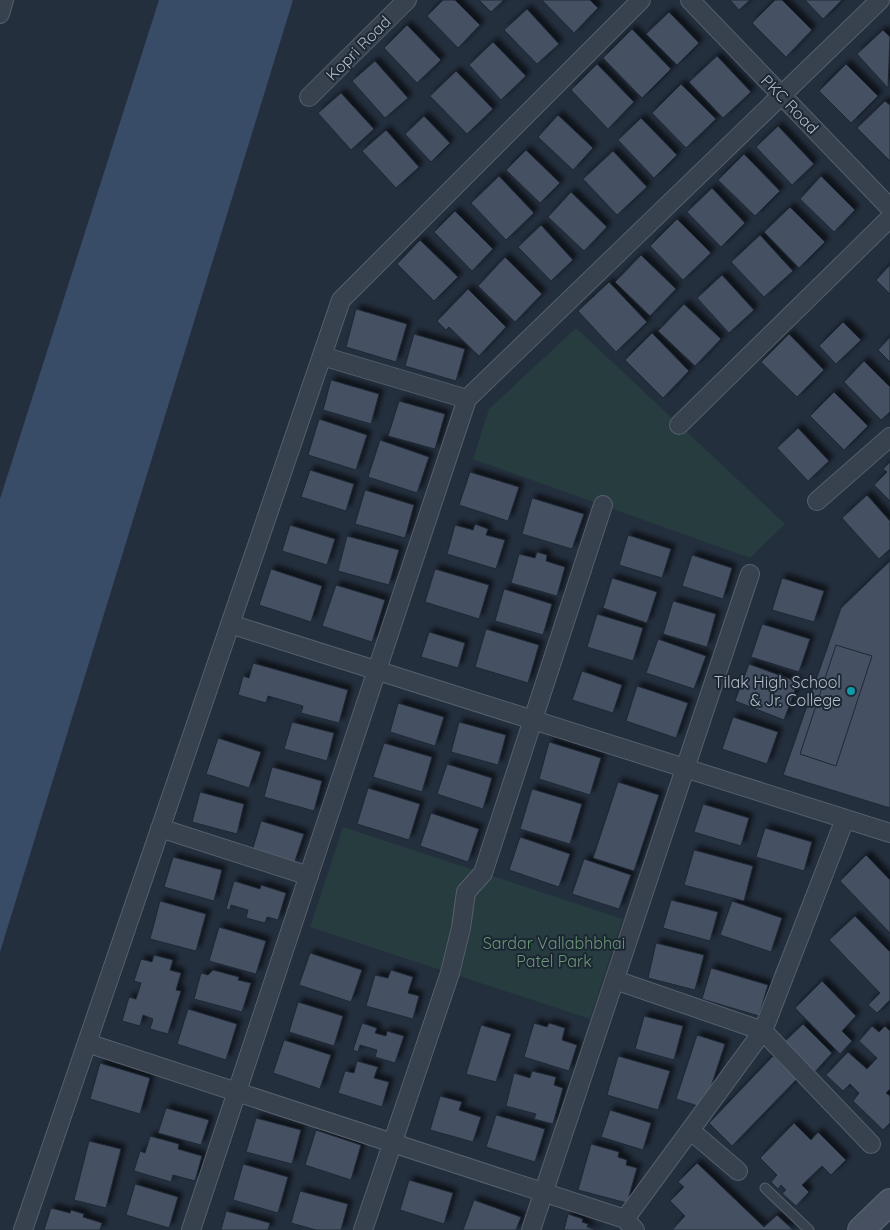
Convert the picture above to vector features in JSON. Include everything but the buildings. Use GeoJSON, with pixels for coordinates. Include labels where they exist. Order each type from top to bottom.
{"type":"FeatureCollection","features":[{"type":"Feature","properties":{"kind":"main road"},"geometry":{"type":"LineString","coordinates":[[861,1230],[890,1202]]}},
{"type":"Feature","properties":{"kind":"street"},"geometry":{"type":"LineString","coordinates":[[0,14],[4,0]]}},
{"type":"Feature","properties":{"kind":"street","name":"Kopri Road"},"geometry":{"type":"LineString","coordinates":[[309,97],[407,0]]}},
{"type":"Feature","properties":{"kind":"street"},"geometry":{"type":"LineString","coordinates":[[23,1230],[341,300],[641,0]]}},
{"type":"Feature","properties":{"kind":"street","name":"PKC Road"},"geometry":{"type":"LineString","coordinates":[[690,0],[890,208]]}},
{"type":"Feature","properties":{"kind":"street"},"geometry":{"type":"LineString","coordinates":[[191,1230],[467,399],[880,0]]}},
{"type":"Feature","properties":{"kind":"street"},"geometry":{"type":"LineString","coordinates":[[679,425],[890,218]]}},
{"type":"Feature","properties":{"kind":"street"},"geometry":{"type":"LineString","coordinates":[[322,356],[467,399]]}},
{"type":"Feature","properties":{"kind":"street"},"geometry":{"type":"LineString","coordinates":[[817,502],[890,437]]}},
{"type":"Feature","properties":{"kind":"street"},"geometry":{"type":"LineString","coordinates":[[363,1230],[450,973],[461,928],[466,892],[483,873],[603,505]]}},
{"type":"Feature","properties":{"kind":"street"},"geometry":{"type":"LineString","coordinates":[[531,1230],[687,769],[750,574]]}},
{"type":"Feature","properties":{"kind":"street"},"geometry":{"type":"LineString","coordinates":[[230,624],[890,833]]}},
{"type":"Feature","properties":{"kind":"street"},"geometry":{"type":"LineString","coordinates":[[87,1043],[544,1192],[630,1224],[690,1130],[763,1031],[845,819]]}},
{"type":"Feature","properties":{"kind":"street"},"geometry":{"type":"LineString","coordinates":[[160,828],[309,876]]}},
{"type":"Feature","properties":{"kind":"street"},"geometry":{"type":"LineString","coordinates":[[616,980],[763,1031],[871,1144]]}},
{"type":"Feature","properties":{"kind":"street"},"geometry":{"type":"LineString","coordinates":[[690,1130],[738,1171]]}},
{"type":"Feature","properties":{"kind":"lane"},"geometry":{"type":"LineString","coordinates":[[765,1188],[809,1230]]}},
{"type":"Feature","properties":{"kind":"green space"},"geometry":{"type":"Polygon","coordinates":[[[576,328],[785,524],[750,558],[473,459],[489,409],[576,328]]]}},
{"type":"Feature","properties":{"kind":"green space","name":"Sardar Vallabhbhai Patel Park"},"geometry":{"type":"Polygon","coordinates":[[[343,827],[623,919],[590,1019],[310,927],[343,827]]]}},
{"type":"Feature","properties":{"kind":"water"},"geometry":{"type":"Polygon","coordinates":[[[159,0],[293,0],[0,952],[0,499],[159,0]]]}},
{"type":"Feature","properties":{"kind":"place","name":"Tilak High School & Jr. College"},"geometry":{"type":"Point","coordinates":[851,691]}}]}
